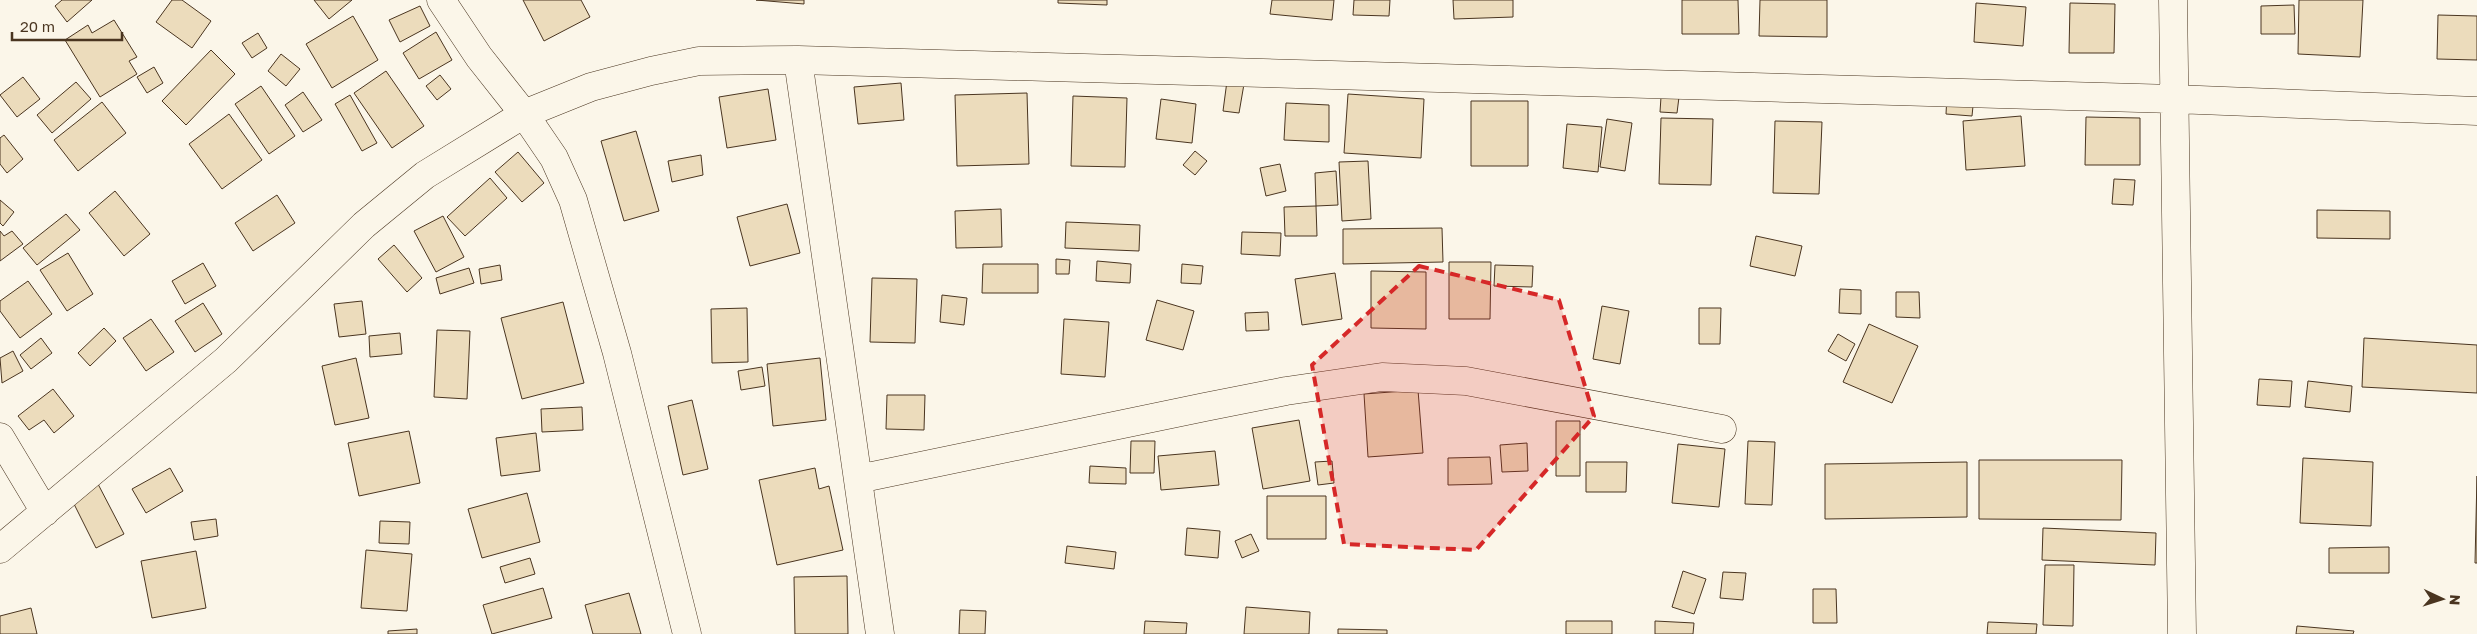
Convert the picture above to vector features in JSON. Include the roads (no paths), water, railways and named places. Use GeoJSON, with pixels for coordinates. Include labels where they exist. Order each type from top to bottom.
{"type":"FeatureCollection","features":[{"type":"Feature","properties":{"kind":"street"},"geometry":{"type":"LineString","coordinates":[[441,0],[479,58],[524,114],[554,158],[573,200],[617,353],[687,634]]}},
{"type":"Feature","properties":{"kind":"street"},"geometry":{"type":"LineString","coordinates":[[2173,0],[2182,634]]}},
{"type":"Feature","properties":{"kind":"street"},"geometry":{"type":"LineString","coordinates":[[798,60],[880,634]]}},
{"type":"Feature","properties":{"kind":"street"},"geometry":{"type":"LineString","coordinates":[[0,549],[226,360],[364,225],[425,175],[524,114],[591,87],[699,61],[798,60],[2174,99],[2477,111]]}},
{"type":"Feature","properties":{"kind":"street"},"geometry":{"type":"LineString","coordinates":[[858,479],[1205,406],[1286,391],[1382,377],[1466,381],[1722,429]]}},
{"type":"Feature","properties":{"kind":"street"},"geometry":{"type":"LineString","coordinates":[[0,436],[45,512]]}}]}
